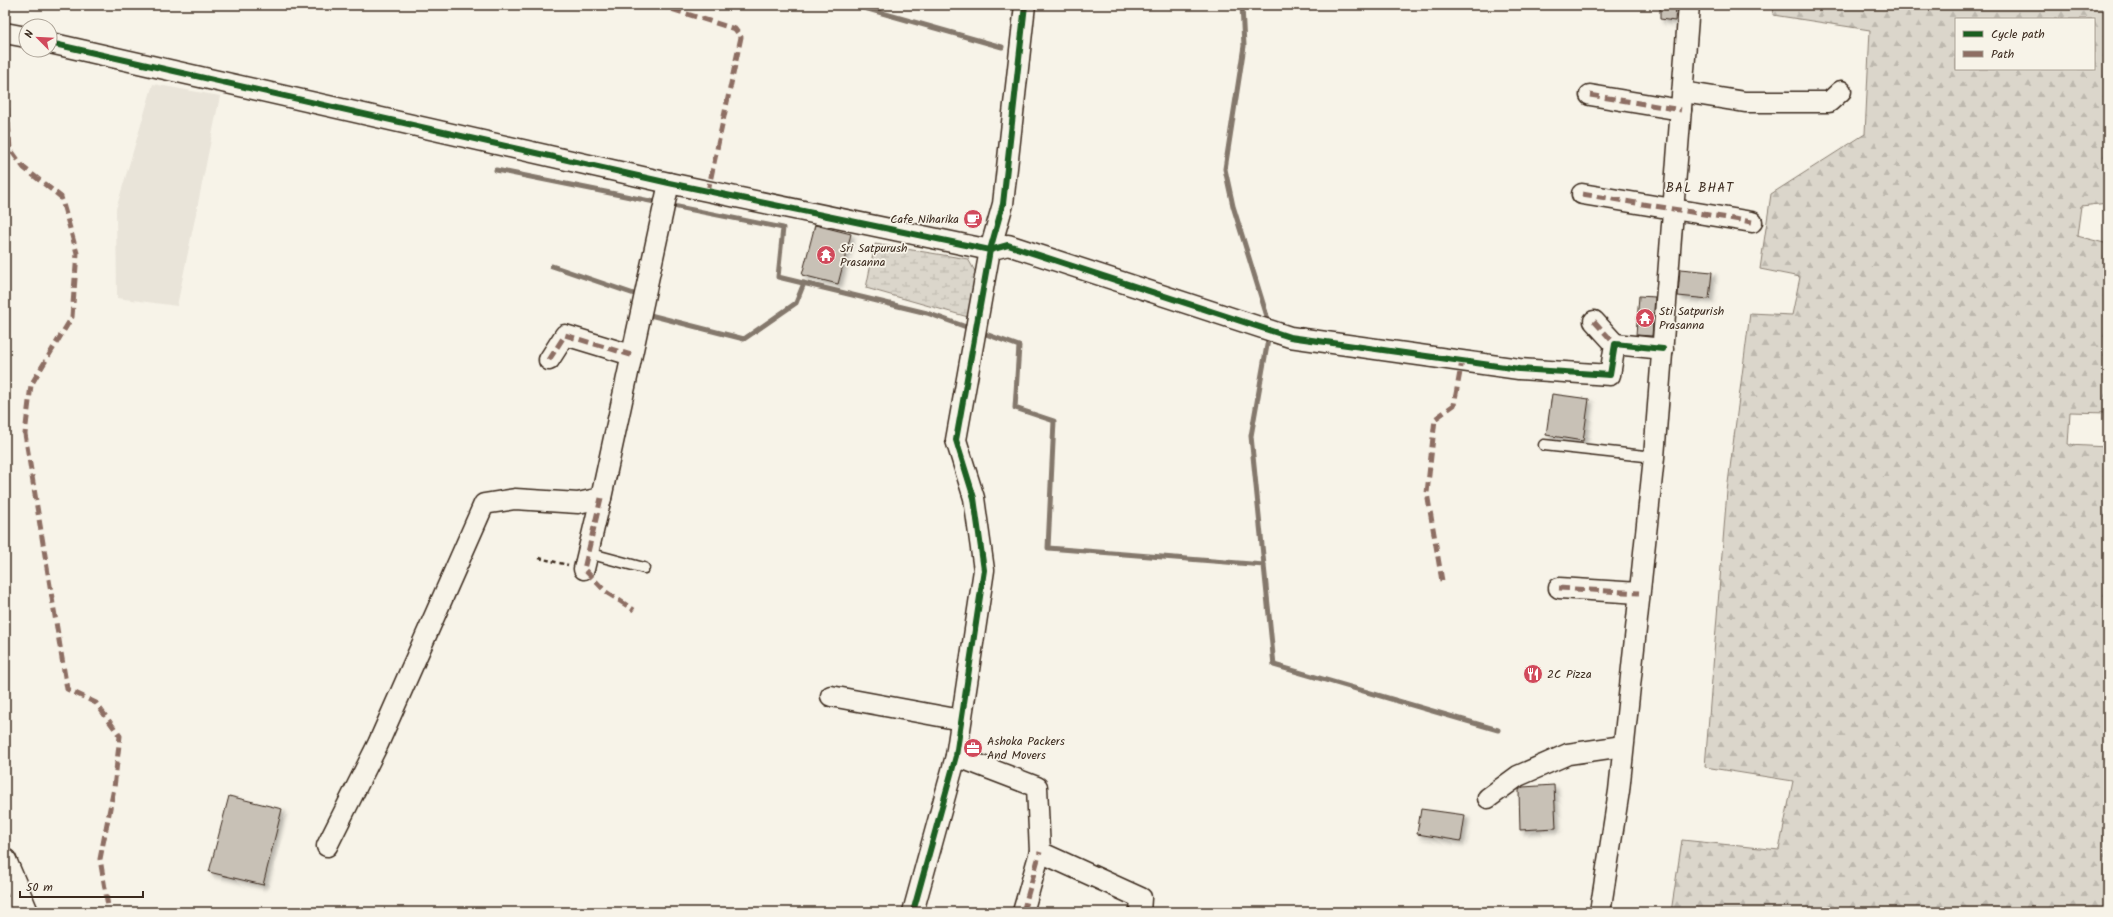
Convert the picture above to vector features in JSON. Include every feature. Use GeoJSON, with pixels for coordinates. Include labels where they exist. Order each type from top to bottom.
{"type":"FeatureCollection","features":[{"type":"Feature","properties":{"kind":"main road"},"geometry":{"type":"LineString","coordinates":[[5,860],[27,912]]}},
{"type":"Feature","properties":{"kind":"main road"},"geometry":{"type":"LineString","coordinates":[[5,907],[7,912]]}},
{"type":"Feature","properties":{"kind":"street"},"geometry":{"type":"LineString","coordinates":[[913,912],[956,756],[984,570],[974,498],[956,440],[990,250],[1003,204],[1025,5]]}},
{"type":"Feature","properties":{"kind":"street"},"geometry":{"type":"LineString","coordinates":[[1600,912],[1619,791],[1654,458],[1689,5]]}},
{"type":"Feature","properties":{"kind":"street"},"geometry":{"type":"LineString","coordinates":[[5,33],[18,36]]}},
{"type":"Feature","properties":{"kind":"street"},"geometry":{"type":"LineString","coordinates":[[58,45],[669,183],[990,250],[1008,245],[1290,337],[1519,369],[1610,375],[1614,344]]}},
{"type":"Feature","properties":{"kind":"street"},"geometry":{"type":"LineString","coordinates":[[1590,95],[1682,101],[1829,102],[1842,91]]}},
{"type":"Feature","properties":{"kind":"street"},"geometry":{"type":"LineString","coordinates":[[586,561],[669,183]]}},
{"type":"Feature","properties":{"kind":"street"},"geometry":{"type":"LineString","coordinates":[[1582,194],[1752,222]]}},
{"type":"Feature","properties":{"kind":"street"},"geometry":{"type":"LineString","coordinates":[[1594,321],[1614,344],[1662,349]]}},
{"type":"Feature","properties":{"kind":"street"},"geometry":{"type":"LineString","coordinates":[[549,360],[565,335],[631,355]]}},
{"type":"Feature","properties":{"kind":"street"},"geometry":{"type":"LineString","coordinates":[[327,846],[378,744],[484,504],[515,499],[578,503],[601,498]]}},
{"type":"Feature","properties":{"kind":"street"},"geometry":{"type":"LineString","coordinates":[[1559,588],[1639,593]]}},
{"type":"Feature","properties":{"kind":"street"},"geometry":{"type":"LineString","coordinates":[[831,696],[961,720]]}},
{"type":"Feature","properties":{"kind":"street"},"geometry":{"type":"LineString","coordinates":[[1488,798],[1518,776],[1568,754],[1623,746]]}},
{"type":"Feature","properties":{"kind":"street"},"geometry":{"type":"LineString","coordinates":[[956,756],[1037,787],[1040,852],[1023,912]]}},
{"type":"Feature","properties":{"kind":"street"},"geometry":{"type":"LineString","coordinates":[[1040,852],[1141,898],[1140,912]]}},
{"type":"Feature","properties":{"kind":"lane"},"geometry":{"type":"LineString","coordinates":[[1544,445],[1654,458]]}},
{"type":"Feature","properties":{"kind":"lane"},"geometry":{"type":"LineString","coordinates":[[586,561],[644,568]]}},
{"type":"Feature","properties":{"kind":"path"},"geometry":{"type":"LineString","coordinates":[[539,558],[586,561]]}},
{"type":"Feature","properties":{"kind":"shaded area"},"geometry":{"type":"Polygon","coordinates":[[[153,84],[220,96],[177,306],[117,298],[116,209],[153,84]]]}},
{"type":"Feature","properties":{"kind":"green space"},"geometry":{"type":"Polygon","coordinates":[[[1774,5],[2108,5],[2108,203],[2081,206],[2077,236],[2108,244],[2108,413],[2070,412],[2068,445],[2108,447],[2108,912],[1671,912],[1682,840],[1779,850],[1793,781],[1705,767],[1727,491],[1750,313],[1792,315],[1800,277],[1760,269],[1771,194],[1865,134],[1870,30],[1773,15],[1774,5]]]}},
{"type":"Feature","properties":{"kind":"green space"},"geometry":{"type":"Polygon","coordinates":[[[875,244],[968,259],[976,273],[968,317],[866,288],[875,244]]]}},
{"type":"Feature","properties":{"kind":"building"},"geometry":{"type":"Polygon","coordinates":[[[1660,5],[1676,5],[1675,21],[1660,19],[1660,5]]]}},
{"type":"Feature","properties":{"kind":"building","name":"Sri Satpurush Prasanna"},"geometry":{"type":"Polygon","coordinates":[[[815,225],[851,234],[838,284],[802,275],[815,225]]]}},
{"type":"Feature","properties":{"kind":"building"},"geometry":{"type":"Polygon","coordinates":[[[1680,269],[1712,272],[1709,299],[1678,296],[1680,269]]]}},
{"type":"Feature","properties":{"kind":"building","name":"Sti Satpurish Prasanna"},"geometry":{"type":"Polygon","coordinates":[[[1639,296],[1655,297],[1652,336],[1636,335],[1639,296]]]}},
{"type":"Feature","properties":{"kind":"building"},"geometry":{"type":"Polygon","coordinates":[[[1552,394],[1589,399],[1583,441],[1546,435],[1552,394]]]}},
{"type":"Feature","properties":{"kind":"building"},"geometry":{"type":"Polygon","coordinates":[[[1554,785],[1556,828],[1520,830],[1519,790],[1523,787],[1554,785]]]}},
{"type":"Feature","properties":{"kind":"building"},"geometry":{"type":"Polygon","coordinates":[[[229,796],[282,809],[263,885],[209,872],[229,796]]]}},
{"type":"Feature","properties":{"kind":"building"},"geometry":{"type":"Polygon","coordinates":[[[1421,809],[1465,815],[1461,841],[1417,834],[1421,809]]]}},
{"type":"Feature","properties":{"kind":"waterway"},"geometry":{"type":"LineString","coordinates":[[854,5],[1002,47]]}},
{"type":"Feature","properties":{"kind":"waterway"},"geometry":{"type":"LineString","coordinates":[[1242,5],[1244,46],[1225,169],[1233,206],[1270,326]]}},
{"type":"Feature","properties":{"kind":"waterway"},"geometry":{"type":"LineString","coordinates":[[496,170],[660,203]]}},
{"type":"Feature","properties":{"kind":"waterway"},"geometry":{"type":"LineString","coordinates":[[668,205],[783,228],[778,277],[927,313],[972,329]]}},
{"type":"Feature","properties":{"kind":"waterway"},"geometry":{"type":"LineString","coordinates":[[552,266],[640,296]]}},
{"type":"Feature","properties":{"kind":"waterway"},"geometry":{"type":"LineString","coordinates":[[646,314],[744,339],[796,303],[804,283]]}},
{"type":"Feature","properties":{"kind":"waterway"},"geometry":{"type":"LineString","coordinates":[[980,332],[1019,346],[1015,408],[1054,421],[1048,548],[1264,565]]}},
{"type":"Feature","properties":{"kind":"waterway"},"geometry":{"type":"LineString","coordinates":[[1269,334],[1251,436],[1274,665],[1498,730]]}},
{"type":"Feature","properties":{"kind":"marked path"},"geometry":{"type":"LineString","coordinates":[[658,5],[735,29],[741,37],[708,191]]}},
{"type":"Feature","properties":{"kind":"marked path"},"geometry":{"type":"LineString","coordinates":[[5,78],[10,149],[24,168],[61,197],[77,253],[72,317],[31,385],[25,434],[67,689],[96,703],[120,736],[114,788],[100,859],[109,912]]}},
{"type":"Feature","properties":{"kind":"marked path"},"geometry":{"type":"LineString","coordinates":[[1590,95],[1681,110]]}},
{"type":"Feature","properties":{"kind":"marked path"},"geometry":{"type":"LineString","coordinates":[[1582,194],[1752,222]]}},
{"type":"Feature","properties":{"kind":"marked path"},"geometry":{"type":"LineString","coordinates":[[1594,321],[1615,344]]}},
{"type":"Feature","properties":{"kind":"marked path"},"geometry":{"type":"LineString","coordinates":[[549,360],[565,335],[631,355]]}},
{"type":"Feature","properties":{"kind":"marked path"},"geometry":{"type":"LineString","coordinates":[[1442,581],[1427,493],[1435,419],[1454,405],[1462,361],[1464,362]]}},
{"type":"Feature","properties":{"kind":"marked path"},"geometry":{"type":"LineString","coordinates":[[601,498],[584,569],[606,592],[634,610]]}},
{"type":"Feature","properties":{"kind":"marked path"},"geometry":{"type":"LineString","coordinates":[[1559,588],[1639,593]]}},
{"type":"Feature","properties":{"kind":"marked path"},"geometry":{"type":"LineString","coordinates":[[1023,912],[1040,852]]}},
{"type":"Feature","properties":{"kind":"cycle path"},"geometry":{"type":"LineString","coordinates":[[913,912],[956,756],[984,570],[974,498],[956,440],[990,250],[1003,204],[1025,5]]}},
{"type":"Feature","properties":{"kind":"cycle path"},"geometry":{"type":"LineString","coordinates":[[58,45],[669,183],[990,250],[1008,245],[1290,337],[1519,369],[1610,375],[1615,344],[1663,349]]}},
{"type":"Feature","properties":{"kind":"place","name":"Cafe Niharika"},"geometry":{"type":"Point","coordinates":[973,219]}},
{"type":"Feature","properties":{"kind":"place","name":"Sri Satpurush Prasanna"},"geometry":{"type":"Point","coordinates":[826,255]}},
{"type":"Feature","properties":{"kind":"place","name":"Sti Satpurish Prasanna"},"geometry":{"type":"Point","coordinates":[1645,318]}},
{"type":"Feature","properties":{"kind":"place","name":"2C Pizza"},"geometry":{"type":"Point","coordinates":[1533,674]}},
{"type":"Feature","properties":{"kind":"place","name":"Ashoka Packers And Movers"},"geometry":{"type":"Point","coordinates":[973,748]}},
{"type":"Feature","properties":{"kind":"district","name":"BAL BHAT"},"geometry":{"type":"Point","coordinates":[1700,188]}}]}
